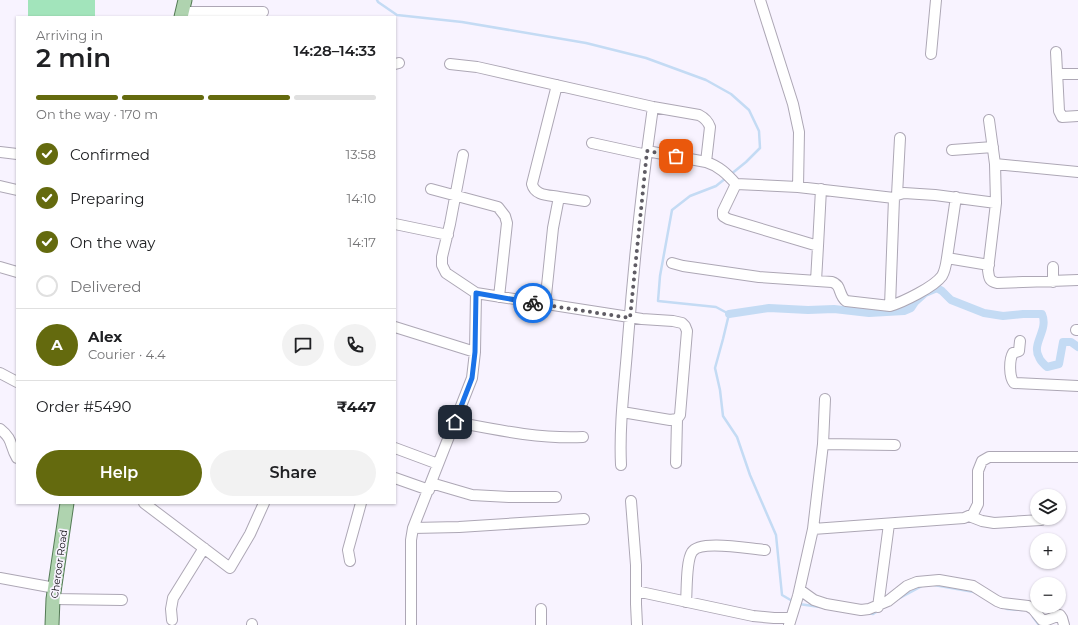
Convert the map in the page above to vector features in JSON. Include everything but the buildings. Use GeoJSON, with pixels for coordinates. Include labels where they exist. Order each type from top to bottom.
{"type":"FeatureCollection","features":[{"type":"Feature","properties":{"kind":"main road","name":"Cheroor Road"},"geometry":{"type":"LineString","coordinates":[[52,625],[54,593],[67,504]]}},
{"type":"Feature","properties":{"kind":"street"},"geometry":{"type":"LineString","coordinates":[[760,0],[793,104],[799,132],[798,187]]}},
{"type":"Feature","properties":{"kind":"street"},"geometry":{"type":"LineString","coordinates":[[931,54],[936,0]]}},
{"type":"Feature","properties":{"kind":"street"},"geometry":{"type":"LineString","coordinates":[[183,10],[263,12]]}},
{"type":"Feature","properties":{"kind":"street"},"geometry":{"type":"LineString","coordinates":[[1056,52],[1059,111],[1062,116],[1078,116]]}},
{"type":"Feature","properties":{"kind":"street"},"geometry":{"type":"LineString","coordinates":[[450,64],[477,67],[653,107],[699,115],[708,122],[710,127],[706,162]]}},
{"type":"Feature","properties":{"kind":"street"},"geometry":{"type":"LineString","coordinates":[[1057,74],[1078,74]]}},
{"type":"Feature","properties":{"kind":"street"},"geometry":{"type":"LineString","coordinates":[[557,85],[532,184],[533,189],[537,192],[585,201]]}},
{"type":"Feature","properties":{"kind":"street"},"geometry":{"type":"LineString","coordinates":[[621,465],[622,412],[630,318],[653,107]]}},
{"type":"Feature","properties":{"kind":"street"},"geometry":{"type":"LineString","coordinates":[[989,120],[995,164],[996,203],[989,265],[989,277],[991,281],[997,283],[1078,280]]}},
{"type":"Feature","properties":{"kind":"street"},"geometry":{"type":"LineString","coordinates":[[890,306],[900,138]]}},
{"type":"Feature","properties":{"kind":"street"},"geometry":{"type":"LineString","coordinates":[[592,143],[714,164],[727,173],[735,182],[896,196],[904,194],[956,197],[996,203]]}},
{"type":"Feature","properties":{"kind":"street"},"geometry":{"type":"LineString","coordinates":[[952,150],[993,147]]}},
{"type":"Feature","properties":{"kind":"street"},"geometry":{"type":"LineString","coordinates":[[0,152],[16,154]]}},
{"type":"Feature","properties":{"kind":"street"},"geometry":{"type":"LineString","coordinates":[[464,155],[448,235],[442,257],[442,265],[446,273],[476,293],[630,318],[674,321],[682,323],[685,326],[687,331],[680,415],[677,419],[676,463]]}},
{"type":"Feature","properties":{"kind":"street"},"geometry":{"type":"LineString","coordinates":[[995,164],[1078,172]]}},
{"type":"Feature","properties":{"kind":"street"},"geometry":{"type":"LineString","coordinates":[[735,182],[723,211],[723,216],[728,219],[818,246]]}},
{"type":"Feature","properties":{"kind":"street"},"geometry":{"type":"LineString","coordinates":[[0,186],[16,190]]}},
{"type":"Feature","properties":{"kind":"street"},"geometry":{"type":"LineString","coordinates":[[431,189],[498,207],[505,216],[507,223],[499,297]]}},
{"type":"Feature","properties":{"kind":"street"},"geometry":{"type":"LineString","coordinates":[[816,281],[821,189]]}},
{"type":"Feature","properties":{"kind":"street"},"geometry":{"type":"LineString","coordinates":[[545,305],[553,228],[559,197]]}},
{"type":"Feature","properties":{"kind":"street"},"geometry":{"type":"LineString","coordinates":[[672,263],[683,266],[759,277],[832,282],[837,283],[842,298],[846,301],[890,306],[913,296],[936,282],[944,272],[956,197]]}},
{"type":"Feature","properties":{"kind":"street"},"geometry":{"type":"LineString","coordinates":[[396,224],[448,235]]}},
{"type":"Feature","properties":{"kind":"street"},"geometry":{"type":"LineString","coordinates":[[947,258],[989,265]]}},
{"type":"Feature","properties":{"kind":"street"},"geometry":{"type":"LineString","coordinates":[[0,267],[16,272]]}},
{"type":"Feature","properties":{"kind":"street"},"geometry":{"type":"LineString","coordinates":[[1053,267],[1053,282]]}},
{"type":"Feature","properties":{"kind":"street"},"geometry":{"type":"LineString","coordinates":[[410,625],[410,540],[413,528],[472,378],[475,352],[476,293]]}},
{"type":"Feature","properties":{"kind":"street"},"geometry":{"type":"LineString","coordinates":[[396,327],[475,352]]}},
{"type":"Feature","properties":{"kind":"street"},"geometry":{"type":"LineString","coordinates":[[1020,341],[1019,351],[1013,353],[1011,359],[1011,378],[1014,383],[1078,386]]}},
{"type":"Feature","properties":{"kind":"street"},"geometry":{"type":"LineString","coordinates":[[0,373],[16,381]]}},
{"type":"Feature","properties":{"kind":"street"},"geometry":{"type":"LineString","coordinates":[[636,591],[753,616],[774,618],[791,617],[799,593],[813,530],[823,444],[825,399]]}},
{"type":"Feature","properties":{"kind":"street"},"geometry":{"type":"LineString","coordinates":[[622,412],[670,420],[677,419]]}},
{"type":"Feature","properties":{"kind":"street"},"geometry":{"type":"LineString","coordinates":[[455,422],[524,435],[583,437]]}},
{"type":"Feature","properties":{"kind":"street"},"geometry":{"type":"LineString","coordinates":[[0,429],[9,436],[13,452],[16,456]]}},
{"type":"Feature","properties":{"kind":"street"},"geometry":{"type":"LineString","coordinates":[[823,444],[895,445]]}},
{"type":"Feature","properties":{"kind":"street"},"geometry":{"type":"LineString","coordinates":[[396,448],[438,464]]}},
{"type":"Feature","properties":{"kind":"street"},"geometry":{"type":"LineString","coordinates":[[813,530],[964,518],[973,514],[978,504],[978,471],[982,461],[989,457],[1078,457]]}},
{"type":"Feature","properties":{"kind":"street"},"geometry":{"type":"LineString","coordinates":[[396,478],[472,495],[556,497]]}},
{"type":"Feature","properties":{"kind":"street"},"geometry":{"type":"LineString","coordinates":[[631,501],[636,565],[637,621]]}},
{"type":"Feature","properties":{"kind":"street"},"geometry":{"type":"LineString","coordinates":[[145,504],[166,518],[230,568],[250,534],[264,504]]}},
{"type":"Feature","properties":{"kind":"street"},"geometry":{"type":"LineString","coordinates":[[350,561],[348,550],[361,504]]}},
{"type":"Feature","properties":{"kind":"street"},"geometry":{"type":"LineString","coordinates":[[969,516],[982,521],[994,523],[1030,521]]}},
{"type":"Feature","properties":{"kind":"street"},"geometry":{"type":"LineString","coordinates":[[413,528],[584,519]]}},
{"type":"Feature","properties":{"kind":"street"},"geometry":{"type":"LineString","coordinates":[[878,607],[889,524]]}},
{"type":"Feature","properties":{"kind":"street"},"geometry":{"type":"LineString","coordinates":[[686,602],[689,562],[691,554],[695,548],[702,546],[720,546],[765,550]]}},
{"type":"Feature","properties":{"kind":"street"},"geometry":{"type":"LineString","coordinates":[[172,620],[171,609],[174,598],[204,548]]}},
{"type":"Feature","properties":{"kind":"street"},"geometry":{"type":"LineString","coordinates":[[0,578],[54,593],[122,600]]}},
{"type":"Feature","properties":{"kind":"street"},"geometry":{"type":"LineString","coordinates":[[799,593],[826,604],[861,610],[878,607],[907,586],[917,582],[939,580],[973,586],[1002,603],[1028,606],[1033,609],[1042,620],[1047,620],[1060,615],[1064,625]]}},
{"type":"Feature","properties":{"kind":"street"},"geometry":{"type":"LineString","coordinates":[[541,609],[541,625]]}},
{"type":"Feature","properties":{"kind":"green space"},"geometry":{"type":"Polygon","coordinates":[[[28,0],[95,0],[95,16],[28,16],[28,0]]]}},
{"type":"Feature","properties":{"kind":"waterway"},"geometry":{"type":"LineString","coordinates":[[377,0],[397,15],[462,22],[586,43],[646,58],[706,80],[731,94],[749,110],[759,131],[760,148],[730,175]]}},
{"type":"Feature","properties":{"kind":"waterway"},"geometry":{"type":"LineString","coordinates":[[726,178],[716,186],[690,196],[672,210],[660,276],[658,301],[716,307],[729,314],[715,368],[720,390],[723,416],[737,437],[750,475],[776,535],[782,595],[794,602]]}},
{"type":"Feature","properties":{"kind":"waterway"},"geometry":{"type":"LineString","coordinates":[[729,314],[769,308],[808,310],[834,309],[869,313],[904,311],[911,308],[925,293],[937,288],[951,300],[984,313],[1003,316],[1042,314],[1044,320],[1037,352],[1040,360],[1047,367],[1059,364],[1063,342],[1071,342],[1078,347]]}},
{"type":"Feature","properties":{"kind":"waterway"},"geometry":{"type":"LineString","coordinates":[[934,585],[974,592]]}},
{"type":"Feature","properties":{"kind":"waterway"},"geometry":{"type":"LineString","coordinates":[[898,599],[922,586]]}},
{"type":"Feature","properties":{"kind":"waterway"},"geometry":{"type":"LineString","coordinates":[[799,604],[820,607]]}},
{"type":"Feature","properties":{"kind":"waterway"},"geometry":{"type":"LineString","coordinates":[[1003,607],[1007,609],[1022,610]]}},
{"type":"Feature","properties":{"kind":"waterway"},"geometry":{"type":"LineString","coordinates":[[868,613],[873,614],[878,611]]}},
{"type":"Feature","properties":{"kind":"waterway"},"geometry":{"type":"LineString","coordinates":[[1033,617],[1039,625]]}},
{"type":"Feature","properties":{"kind":"way so far"},"geometry":{"type":"LineString","coordinates":[[533,303],[630,318],[647,151],[676,156]]}},
{"type":"Feature","properties":{"kind":"route"},"geometry":{"type":"LineString","coordinates":[[455,422],[472,378],[475,352],[476,293],[533,303]]}}]}
